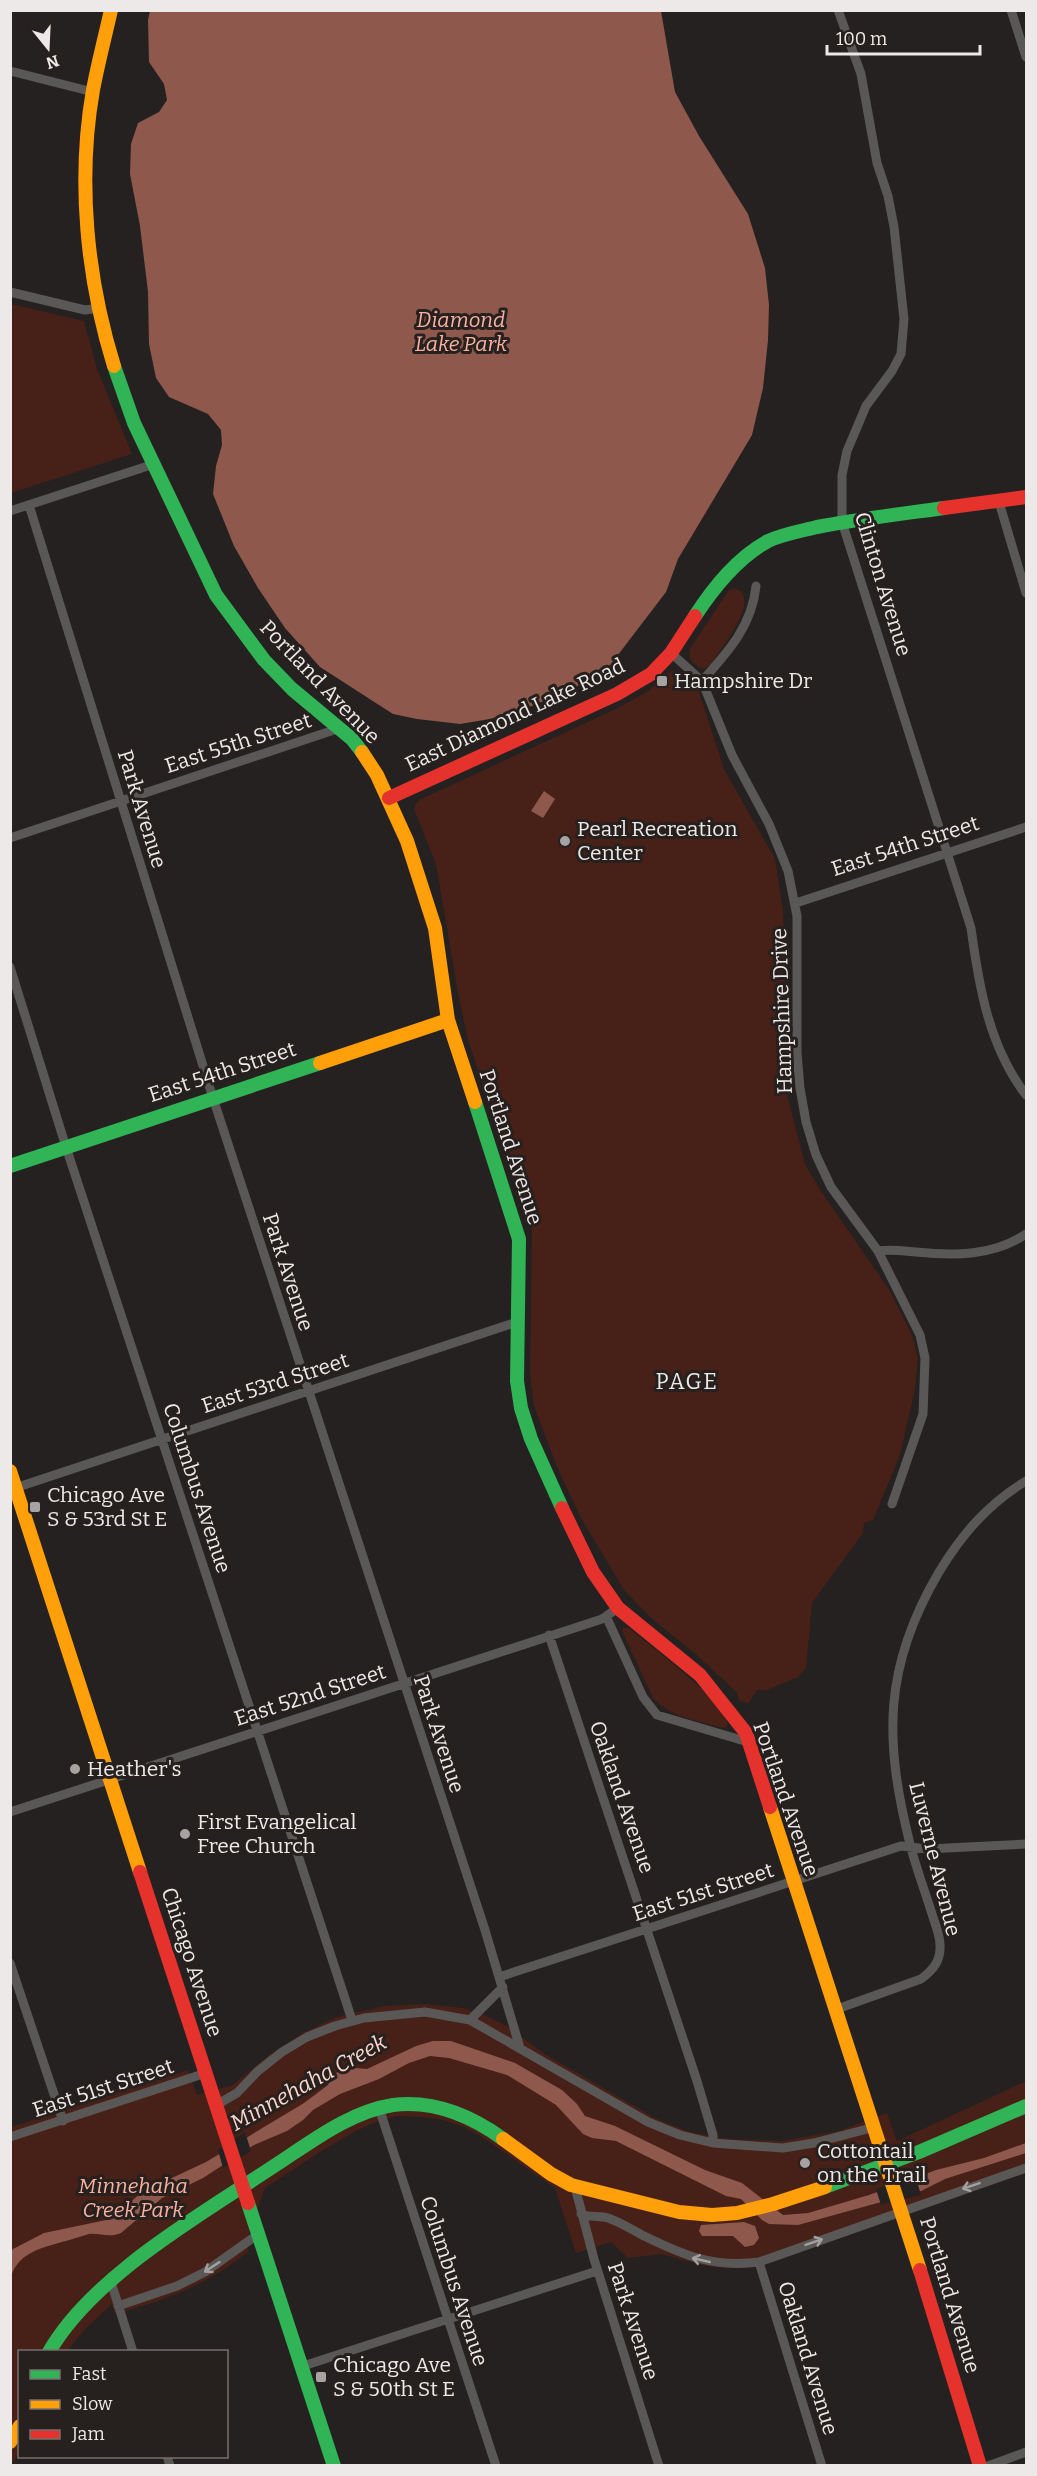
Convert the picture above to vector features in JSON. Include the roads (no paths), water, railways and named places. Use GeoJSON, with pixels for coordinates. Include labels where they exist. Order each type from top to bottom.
{"type":"FeatureCollection","features":[{"type":"Feature","properties":{"kind":"street","name":"Portland Avenue"},"geometry":{"type":"LineString","coordinates":[[111,10],[93,92],[85,180],[88,233],[100,308],[105,338],[118,381],[154,464],[216,595],[264,660],[292,689],[340,728],[362,752],[389,798],[407,841],[435,928],[448,1020],[519,1239],[517,1381],[521,1408],[531,1439],[593,1572],[618,1608],[700,1675],[746,1733],[889,2170],[980,2466]]}},
{"type":"Feature","properties":{"kind":"street","name":"Clinton Avenue"},"geometry":{"type":"LineString","coordinates":[[838,10],[861,74],[877,163],[888,196],[894,227],[904,319],[901,354],[892,371],[866,406],[847,451],[842,475],[842,522],[971,928],[976,969],[994,1038],[1007,1065],[1026,1095]]}},
{"type":"Feature","properties":{"kind":"street"},"geometry":{"type":"LineString","coordinates":[[1011,10],[1026,57]]}},
{"type":"Feature","properties":{"kind":"street"},"geometry":{"type":"LineString","coordinates":[[10,71],[93,92]]}},
{"type":"Feature","properties":{"kind":"street"},"geometry":{"type":"LineString","coordinates":[[10,292],[85,310],[100,308]]}},
{"type":"Feature","properties":{"kind":"street"},"geometry":{"type":"LineString","coordinates":[[10,511],[154,464]]}},
{"type":"Feature","properties":{"kind":"street","name":"East Diamond Lake Road"},"geometry":{"type":"LineString","coordinates":[[389,798],[617,694],[651,674],[671,653],[716,585],[750,554],[769,541],[794,532],[842,522],[1026,497]]}},
{"type":"Feature","properties":{"kind":"street"},"geometry":{"type":"LineString","coordinates":[[999,502],[1026,593]]}},
{"type":"Feature","properties":{"kind":"street","name":"Park Avenue"},"geometry":{"type":"LineString","coordinates":[[29,505],[213,1098],[503,1987],[520,2048]]}},
{"type":"Feature","properties":{"kind":"street"},"geometry":{"type":"LineString","coordinates":[[702,681],[732,648],[754,607],[756,586]]}},
{"type":"Feature","properties":{"kind":"street","name":"Hampshire Drive"},"geometry":{"type":"LineString","coordinates":[[671,653],[702,681],[732,755],[780,849],[790,874],[796,903],[797,1053],[806,1122],[816,1155],[831,1187],[878,1251],[910,1312],[926,1358],[923,1414],[892,1504]]}},
{"type":"Feature","properties":{"kind":"street","name":"East 55th Street"},"geometry":{"type":"LineString","coordinates":[[10,838],[340,728]]}},
{"type":"Feature","properties":{"kind":"street","name":"East 54th Street"},"geometry":{"type":"LineString","coordinates":[[796,903],[1026,827]]}},
{"type":"Feature","properties":{"kind":"street","name":"Columbus Avenue"},"geometry":{"type":"LineString","coordinates":[[10,967],[66,1147],[352,2020]]}},
{"type":"Feature","properties":{"kind":"street","name":"East 54th Street"},"geometry":{"type":"LineString","coordinates":[[10,1166],[448,1020]]}},
{"type":"Feature","properties":{"kind":"street"},"geometry":{"type":"LineString","coordinates":[[878,1251],[894,1249],[941,1254],[981,1253],[1008,1245],[1026,1234]]}},
{"type":"Feature","properties":{"kind":"street","name":"East 53rd Street"},"geometry":{"type":"LineString","coordinates":[[13,1488],[517,1322]]}},
{"type":"Feature","properties":{"kind":"street","name":"Chicago Avenue"},"geometry":{"type":"LineString","coordinates":[[10,1471],[13,1488],[218,2104],[334,2466]]}},
{"type":"Feature","properties":{"kind":"street","name":"Luverne Avenue"},"geometry":{"type":"LineString","coordinates":[[837,2009],[921,1978],[931,1972],[937,1964],[940,1944],[910,1846],[896,1779],[892,1746],[895,1680],[903,1647],[921,1606],[958,1542],[993,1504],[1026,1481]]}},
{"type":"Feature","properties":{"kind":"street","name":"East 52nd Street"},"geometry":{"type":"LineString","coordinates":[[10,1812],[606,1616],[618,1608]]}},
{"type":"Feature","properties":{"kind":"street"},"geometry":{"type":"LineString","coordinates":[[606,1616],[643,1697],[657,1715],[748,1742]]}},
{"type":"Feature","properties":{"kind":"street","name":"Oakland Avenue"},"geometry":{"type":"LineString","coordinates":[[549,1635],[698,2081],[713,2135],[713,2143]]}},
{"type":"Feature","properties":{"kind":"street","name":"East 51st Street"},"geometry":{"type":"LineString","coordinates":[[499,1977],[901,1846],[927,1849],[1026,1844]]}},
{"type":"Feature","properties":{"kind":"street"},"geometry":{"type":"LineString","coordinates":[[10,1963],[63,2121]]}},
{"type":"Feature","properties":{"kind":"street"},"geometry":{"type":"LineString","coordinates":[[470,2020],[503,1987]]}},
{"type":"Feature","properties":{"kind":"street"},"geometry":{"type":"LineString","coordinates":[[218,2104],[237,2093],[258,2071],[282,2052],[307,2037],[352,2020],[394,2013],[425,2012],[470,2020],[648,2122],[680,2135],[713,2143],[783,2148],[814,2143],[875,2127]]}},
{"type":"Feature","properties":{"kind":"street","name":"East 51st Street"},"geometry":{"type":"LineString","coordinates":[[10,2137],[206,2073]]}},
{"type":"Feature","properties":{"kind":"street"},"geometry":{"type":"LineString","coordinates":[[50,2350],[71,2320],[111,2282],[186,2223],[321,2136],[379,2108],[397,2104],[427,2105],[469,2117],[484,2125],[538,2166],[575,2187],[652,2206],[708,2215],[752,2211],[889,2170],[1026,2106]]}},
{"type":"Feature","properties":{"kind":"street","name":"Columbus Avenue"},"geometry":{"type":"LineString","coordinates":[[379,2108],[495,2466]]}},
{"type":"Feature","properties":{"kind":"street"},"geometry":{"type":"LineString","coordinates":[[581,2214],[587,2217],[609,2218],[681,2254],[696,2259],[742,2264],[759,2262],[901,2208],[1026,2168]]}},
{"type":"Feature","properties":{"kind":"street","name":"Park Avenue"},"geometry":{"type":"LineString","coordinates":[[575,2187],[597,2271],[659,2466]]}},
{"type":"Feature","properties":{"kind":"street"},"geometry":{"type":"LineString","coordinates":[[118,2306],[177,2286],[205,2272],[260,2233]]}},
{"type":"Feature","properties":{"kind":"street","name":"Oakland Avenue"},"geometry":{"type":"LineString","coordinates":[[759,2262],[822,2466]]}},
{"type":"Feature","properties":{"kind":"street"},"geometry":{"type":"LineString","coordinates":[[303,2366],[597,2271]]}},
{"type":"Feature","properties":{"kind":"street"},"geometry":{"type":"LineString","coordinates":[[111,2282],[132,2350]]}},
{"type":"Feature","properties":{"kind":"street"},"geometry":{"type":"LineString","coordinates":[[10,2442],[18,2429]]}},
{"type":"Feature","properties":{"kind":"street"},"geometry":{"type":"LineString","coordinates":[[988,2466],[1026,2452]]}},
{"type":"Feature","properties":{"kind":"place","name":"Hampshire Dr"},"geometry":{"type":"Point","coordinates":[662,681]}},
{"type":"Feature","properties":{"kind":"place","name":"Pearl Recreation Center"},"geometry":{"type":"Point","coordinates":[565,841]}},
{"type":"Feature","properties":{"kind":"place","name":"Chicago Ave S & 53rd St E"},"geometry":{"type":"Point","coordinates":[35,1507]}},
{"type":"Feature","properties":{"kind":"place","name":"Heather's"},"geometry":{"type":"Point","coordinates":[75,1769]}},
{"type":"Feature","properties":{"kind":"place","name":"First Evangelical Free Church"},"geometry":{"type":"Point","coordinates":[185,1834]}},
{"type":"Feature","properties":{"kind":"place","name":"Cottontail on the Trail"},"geometry":{"type":"Point","coordinates":[805,2163]}},
{"type":"Feature","properties":{"kind":"place","name":"Chicago Ave S & 50th St E"},"geometry":{"type":"Point","coordinates":[321,2377]}},
{"type":"Feature","properties":{"kind":"district","name":"PAGE"},"geometry":{"type":"Point","coordinates":[687,1381]}},
{"type":"Feature","properties":{"kind":"park label","name":"Diamond Lake Park"},"geometry":{"type":"Point","coordinates":[461,332]}},
{"type":"Feature","properties":{"kind":"park label","name":"Minnehaha Creek Park"},"geometry":{"type":"Point","coordinates":[133,2198]}},
{"type":"Feature","properties":{"kind":"water label","name":"Minnehaha Creek"},"geometry":{"type":"Point","coordinates":[308,2082]}}]}
